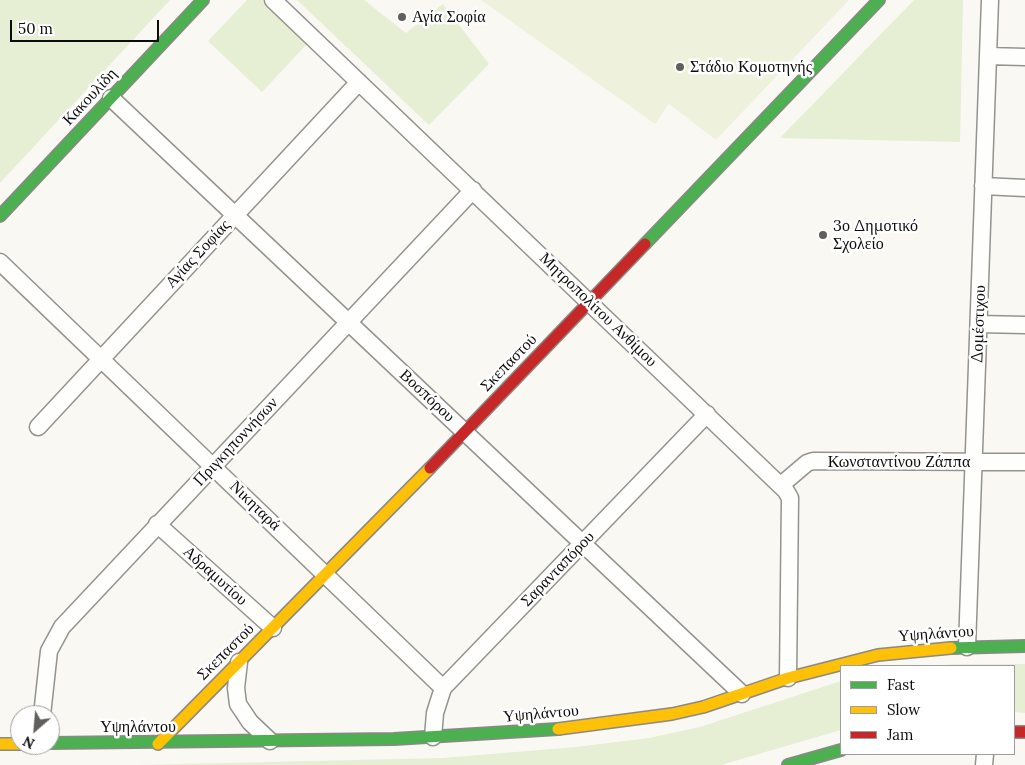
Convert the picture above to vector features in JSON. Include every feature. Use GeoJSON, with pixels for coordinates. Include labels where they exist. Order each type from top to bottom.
{"type":"FeatureCollection","features":[{"type":"Feature","properties":{"kind":"main road","name":"Κακουλίδη"},"geometry":{"type":"LineString","coordinates":[[0,216],[203,0]]}},
{"type":"Feature","properties":{"kind":"main road","name":"Σκεπαστού"},"geometry":{"type":"LineString","coordinates":[[158,744],[465,432],[879,0]]}},
{"type":"Feature","properties":{"kind":"main road","name":"Υψηλάντου"},"geometry":{"type":"LineString","coordinates":[[60,743],[158,744],[433,737],[556,729],[624,722],[672,714],[742,694],[788,678],[878,655],[915,650],[1025,646]]}},
{"type":"Feature","properties":{"kind":"main road"},"geometry":{"type":"LineString","coordinates":[[792,764],[840,750]]}},
{"type":"Feature","properties":{"kind":"street","name":"Μητροπολίτου Ανθίμου"},"geometry":{"type":"LineString","coordinates":[[273,0],[781,485],[790,498],[788,678]]}},
{"type":"Feature","properties":{"kind":"street","name":"Δομέστιχου"},"geometry":{"type":"LineString","coordinates":[[967,647],[990,0]]}},
{"type":"Feature","properties":{"kind":"street"},"geometry":{"type":"LineString","coordinates":[[988,56],[1025,57]]}},
{"type":"Feature","properties":{"kind":"street","name":"Αγίας Σοφίας"},"geometry":{"type":"LineString","coordinates":[[38,428],[358,82]]}},
{"type":"Feature","properties":{"kind":"street","name":"Βοσπόρου"},"geometry":{"type":"LineString","coordinates":[[111,98],[742,694]]}},
{"type":"Feature","properties":{"kind":"street"},"geometry":{"type":"LineString","coordinates":[[983,186],[1025,188]]}},
{"type":"Feature","properties":{"kind":"street","name":"Πριγκηποννήσων"},"geometry":{"type":"LineString","coordinates":[[43,705],[47,658],[54,638],[157,524],[214,466],[473,190]]}},
{"type":"Feature","properties":{"kind":"street","name":"Νικηταρά"},"geometry":{"type":"LineString","coordinates":[[0,262],[444,688]]}},
{"type":"Feature","properties":{"kind":"street"},"geometry":{"type":"LineString","coordinates":[[979,324],[1025,325]]}},
{"type":"Feature","properties":{"kind":"street","name":"Σαρανταπόρου"},"geometry":{"type":"LineString","coordinates":[[433,737],[435,713],[444,688],[707,414]]}},
{"type":"Feature","properties":{"kind":"street","name":"Κωνσταντίνου Ζάππα"},"geometry":{"type":"LineString","coordinates":[[781,485],[807,463],[813,461],[1025,462]]}},
{"type":"Feature","properties":{"kind":"street","name":"Αδραμυτίου"},"geometry":{"type":"LineString","coordinates":[[157,524],[273,628]]}},
{"type":"Feature","properties":{"kind":"street"},"geometry":{"type":"LineString","coordinates":[[239,662],[236,688],[238,704],[250,722],[270,741]]}},
{"type":"Feature","properties":{"kind":"green space"},"geometry":{"type":"Polygon","coordinates":[[[0,0],[170,0],[0,183],[0,0]]]}},
{"type":"Feature","properties":{"kind":"green space"},"geometry":{"type":"Polygon","coordinates":[[[247,0],[262,0],[308,43],[262,92],[208,41],[247,0]]]}},
{"type":"Feature","properties":{"kind":"green space"},"geometry":{"type":"Polygon","coordinates":[[[297,0],[364,0],[406,33],[443,4],[489,64],[429,125],[297,0]]]}},
{"type":"Feature","properties":{"kind":"green space","name":"Στάδιο Κομοτηνής"},"geometry":{"type":"Polygon","coordinates":[[[481,0],[849,0],[716,140],[669,104],[655,124],[481,0]]]}},
{"type":"Feature","properties":{"kind":"green space"},"geometry":{"type":"Polygon","coordinates":[[[914,0],[963,0],[960,142],[780,138],[914,0]]]}},
{"type":"Feature","properties":{"kind":"green space"},"geometry":{"type":"Polygon","coordinates":[[[1025,664],[1025,713],[1015,712],[1015,665],[944,665],[1025,664]]]}},
{"type":"Feature","properties":{"kind":"green space"},"geometry":{"type":"Polygon","coordinates":[[[840,681],[840,730],[721,765],[139,765],[443,758],[576,747],[649,738],[700,727],[840,681]]]}},
{"type":"Feature","properties":{"kind":"traffic: fast"},"geometry":{"type":"LineString","coordinates":[[0,216],[203,0]]}},
{"type":"Feature","properties":{"kind":"traffic: fast"},"geometry":{"type":"LineString","coordinates":[[645,244],[879,0]]}},
{"type":"Feature","properties":{"kind":"traffic: fast"},"geometry":{"type":"LineString","coordinates":[[951,648],[1025,646]]}},
{"type":"Feature","properties":{"kind":"traffic: fast"},"geometry":{"type":"LineString","coordinates":[[60,743],[394,739],[558,729]]}},
{"type":"Feature","properties":{"kind":"traffic: fast"},"geometry":{"type":"LineString","coordinates":[[788,765],[840,750]]}},
{"type":"Feature","properties":{"kind":"traffic: slow"},"geometry":{"type":"LineString","coordinates":[[158,744],[430,468]]}},
{"type":"Feature","properties":{"kind":"traffic: slow"},"geometry":{"type":"LineString","coordinates":[[558,729],[672,714],[703,707],[788,678],[878,655],[951,648]]}},
{"type":"Feature","properties":{"kind":"traffic: slow"},"geometry":{"type":"LineString","coordinates":[[0,744],[10,744]]}},
{"type":"Feature","properties":{"kind":"traffic: jam"},"geometry":{"type":"LineString","coordinates":[[430,468],[645,244]]}},
{"type":"Feature","properties":{"kind":"traffic: jam"},"geometry":{"type":"LineString","coordinates":[[1015,732],[1025,732]]}},
{"type":"Feature","properties":{"kind":"place","name":"Αγία Σοφία"},"geometry":{"type":"Point","coordinates":[402,17]}},
{"type":"Feature","properties":{"kind":"place","name":"Στάδιο Κομοτηνής"},"geometry":{"type":"Point","coordinates":[680,67]}},
{"type":"Feature","properties":{"kind":"place","name":"3ο Δημοτικό Σχολείο"},"geometry":{"type":"Point","coordinates":[823,235]}}]}
